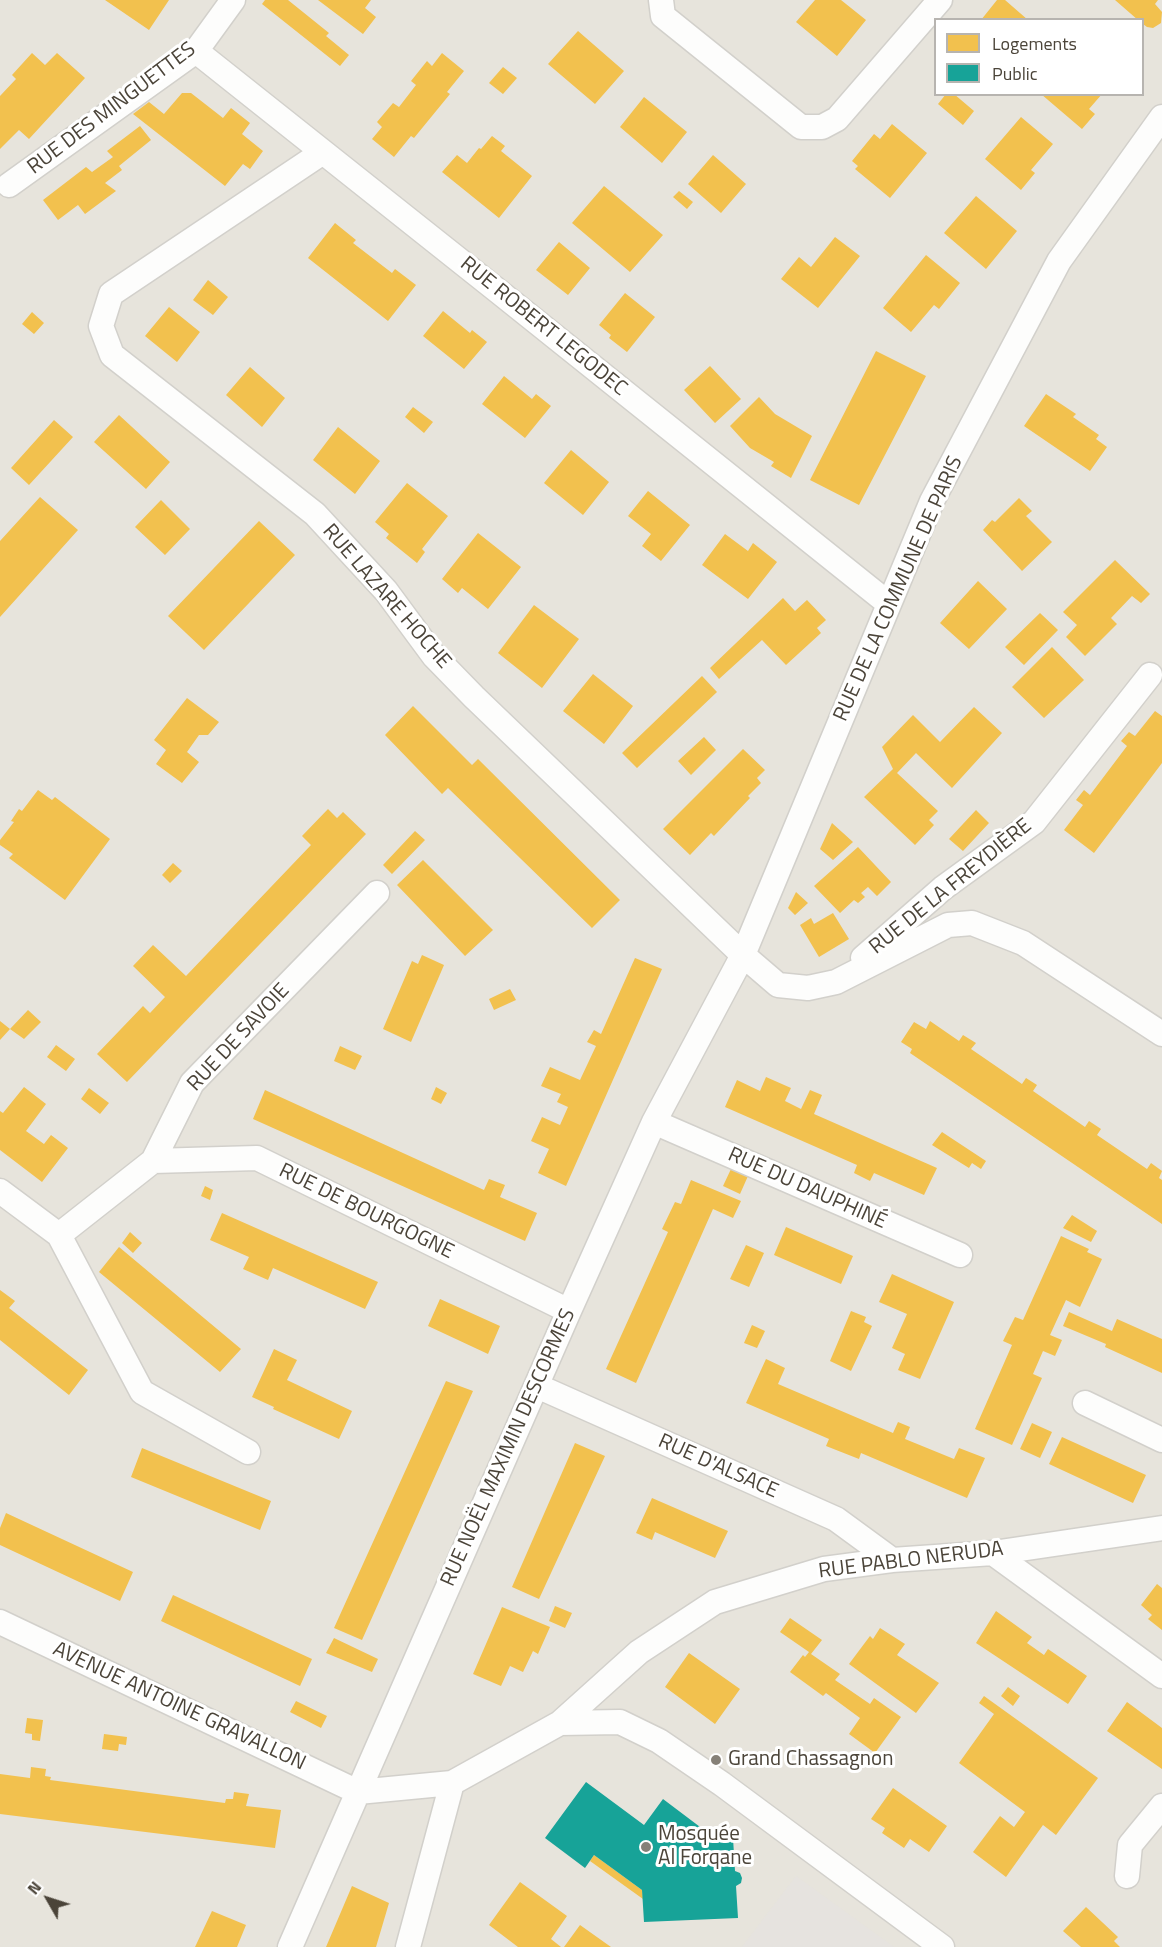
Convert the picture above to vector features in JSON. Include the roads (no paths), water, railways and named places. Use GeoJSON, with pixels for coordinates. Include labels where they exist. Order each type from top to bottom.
{"type":"FeatureCollection","features":[{"type":"Feature","properties":{"kind":"street","name":"RUE DES MINGUETTES"},"geometry":{"type":"LineString","coordinates":[[9,185],[196,51],[233,0]]}},
{"type":"Feature","properties":{"kind":"street"},"geometry":{"type":"LineString","coordinates":[[661,0],[663,16],[801,127],[822,127],[837,119],[940,0]]}},
{"type":"Feature","properties":{"kind":"street","name":"RUE ROBERT LEGODEC"},"geometry":{"type":"LineString","coordinates":[[196,51],[889,604]]}},
{"type":"Feature","properties":{"kind":"street","name":"RUE DE LA COMMUNE DE PARIS"},"geometry":{"type":"LineString","coordinates":[[743,955],[932,501],[1059,261],[1162,117]]}},
{"type":"Feature","properties":{"kind":"street","name":"RUE LAZARE HOCHE"},"geometry":{"type":"LineString","coordinates":[[323,152],[111,294],[101,326],[112,355],[315,514],[386,591],[434,656],[743,955],[778,985],[808,988],[836,982]]}},
{"type":"Feature","properties":{"kind":"street","name":"RUE DE LA FREYDIÈRE"},"geometry":{"type":"LineString","coordinates":[[836,982],[943,888],[1034,822],[1150,675]]}},
{"type":"Feature","properties":{"kind":"street","name":"RUE DE SAVOIE"},"geometry":{"type":"LineString","coordinates":[[59,1235],[153,1161],[192,1083],[377,893]]}},
{"type":"Feature","properties":{"kind":"street"},"geometry":{"type":"LineString","coordinates":[[836,982],[948,925],[972,923],[1023,943],[1162,1034]]}},
{"type":"Feature","properties":{"kind":"street","name":"RUE NOËL MAXIMIN DESCORMES"},"geometry":{"type":"LineString","coordinates":[[290,1947],[654,1122],[743,955]]}},
{"type":"Feature","properties":{"kind":"street","name":"RUE DU DAUPHINÉ"},"geometry":{"type":"LineString","coordinates":[[654,1122],[960,1256]]}},
{"type":"Feature","properties":{"kind":"street","name":"RUE DE BOURGOGNE"},"geometry":{"type":"LineString","coordinates":[[153,1161],[257,1158],[569,1311]]}},
{"type":"Feature","properties":{"kind":"street"},"geometry":{"type":"LineString","coordinates":[[0,1191],[59,1235],[142,1392],[248,1452]]}},
{"type":"Feature","properties":{"kind":"street","name":"RUE D'ALSACE"},"geometry":{"type":"LineString","coordinates":[[537,1386],[836,1519],[892,1560]]}},
{"type":"Feature","properties":{"kind":"street"},"geometry":{"type":"LineString","coordinates":[[1085,1403],[1162,1440]]}},
{"type":"Feature","properties":{"kind":"street","name":"RUE PABLO NERUDA"},"geometry":{"type":"LineString","coordinates":[[452,1783],[560,1722],[639,1652],[715,1602],[824,1569],[892,1560],[993,1553],[1162,1528]]}},
{"type":"Feature","properties":{"kind":"street"},"geometry":{"type":"LineString","coordinates":[[993,1553],[1162,1676]]}},
{"type":"Feature","properties":{"kind":"street","name":"AVENUE ANTOINE GRAVALLON"},"geometry":{"type":"LineString","coordinates":[[0,1622],[358,1792]]}},
{"type":"Feature","properties":{"kind":"street"},"geometry":{"type":"LineString","coordinates":[[560,1722],[620,1722],[659,1741],[722,1784],[942,1947]]}},
{"type":"Feature","properties":{"kind":"street"},"geometry":{"type":"LineString","coordinates":[[358,1792],[452,1783],[408,1947]]}},
{"type":"Feature","properties":{"kind":"street"},"geometry":{"type":"LineString","coordinates":[[1127,1876],[1130,1845],[1162,1806]]}},
{"type":"Feature","properties":{"kind":"place","name":"Grand Chassagnon"},"geometry":{"type":"Point","coordinates":[716,1760]}},
{"type":"Feature","properties":{"kind":"place","name":"Mosquée Al Forqane"},"geometry":{"type":"Point","coordinates":[646,1847]}}]}
